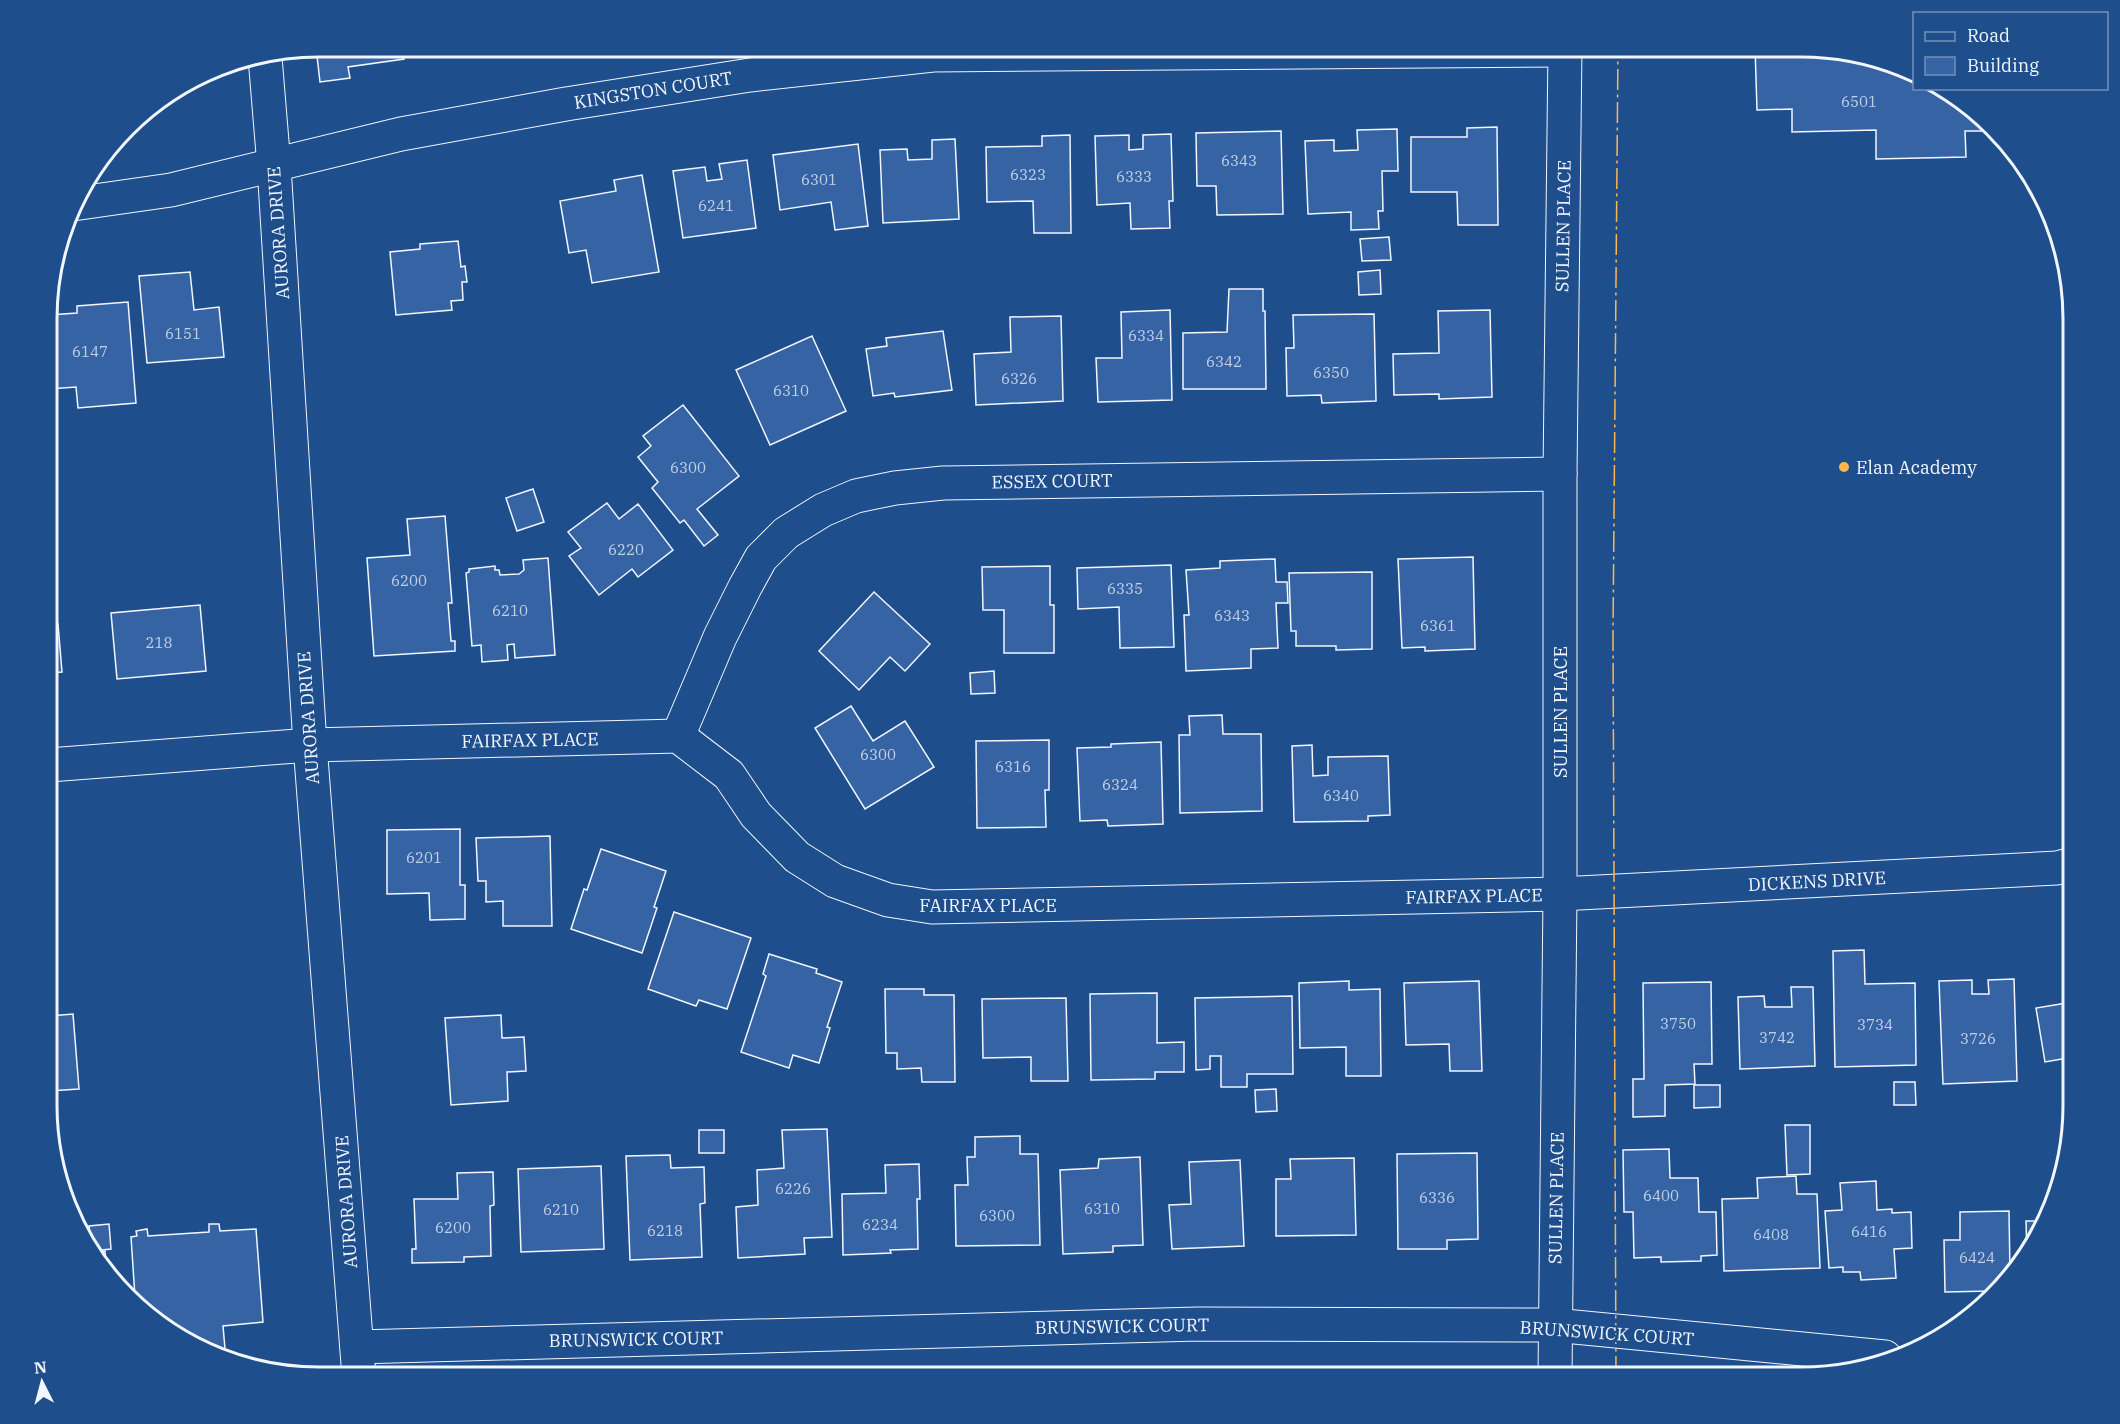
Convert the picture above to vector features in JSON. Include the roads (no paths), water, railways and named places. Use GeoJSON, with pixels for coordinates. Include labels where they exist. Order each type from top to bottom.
{"type":"FeatureCollection","features":[{"type":"Feature","properties":{"kind":"street","name":"KINGSTON COURT"},"geometry":{"type":"LineString","coordinates":[[84,202],[171,190],[401,134],[566,104],[750,75],[923,57]]}},
{"type":"Feature","properties":{"kind":"street","name":"SULLEN PLACE"},"geometry":{"type":"LineString","coordinates":[[1555,1367],[1565,57]]}},
{"type":"Feature","properties":{"kind":"street","name":"AURORA DRIVE"},"geometry":{"type":"LineString","coordinates":[[265,63],[310,745],[358,1362]]}},
{"type":"Feature","properties":{"kind":"street","name":"ESSEX COURT"},"geometry":{"type":"LineString","coordinates":[[678,736],[720,638],[761,558],[786,533],[823,510],[856,496],[895,488],[943,483],[1560,474]]}},
{"type":"Feature","properties":{"kind":"street","name":"FAIRFAX PLACE"},"geometry":{"type":"LineString","coordinates":[[57,764],[310,745],[678,736],[729,775],[756,815],[797,857],[835,881],[888,900],[932,907],[978,907],[1560,894]]}},
{"type":"Feature","properties":{"kind":"street","name":"DICKENS DRIVE"},"geometry":{"type":"LineString","coordinates":[[1560,894],[2063,866]]}},
{"type":"Feature","properties":{"kind":"street","name":"BRUNSWICK COURT"},"geometry":{"type":"LineString","coordinates":[[358,1362],[1198,1324],[1554,1325],[1875,1356]]}},
{"type":"Feature","properties":{"kind":"place","name":"Elan Academy"},"geometry":{"type":"Point","coordinates":[1844,467]}}]}
